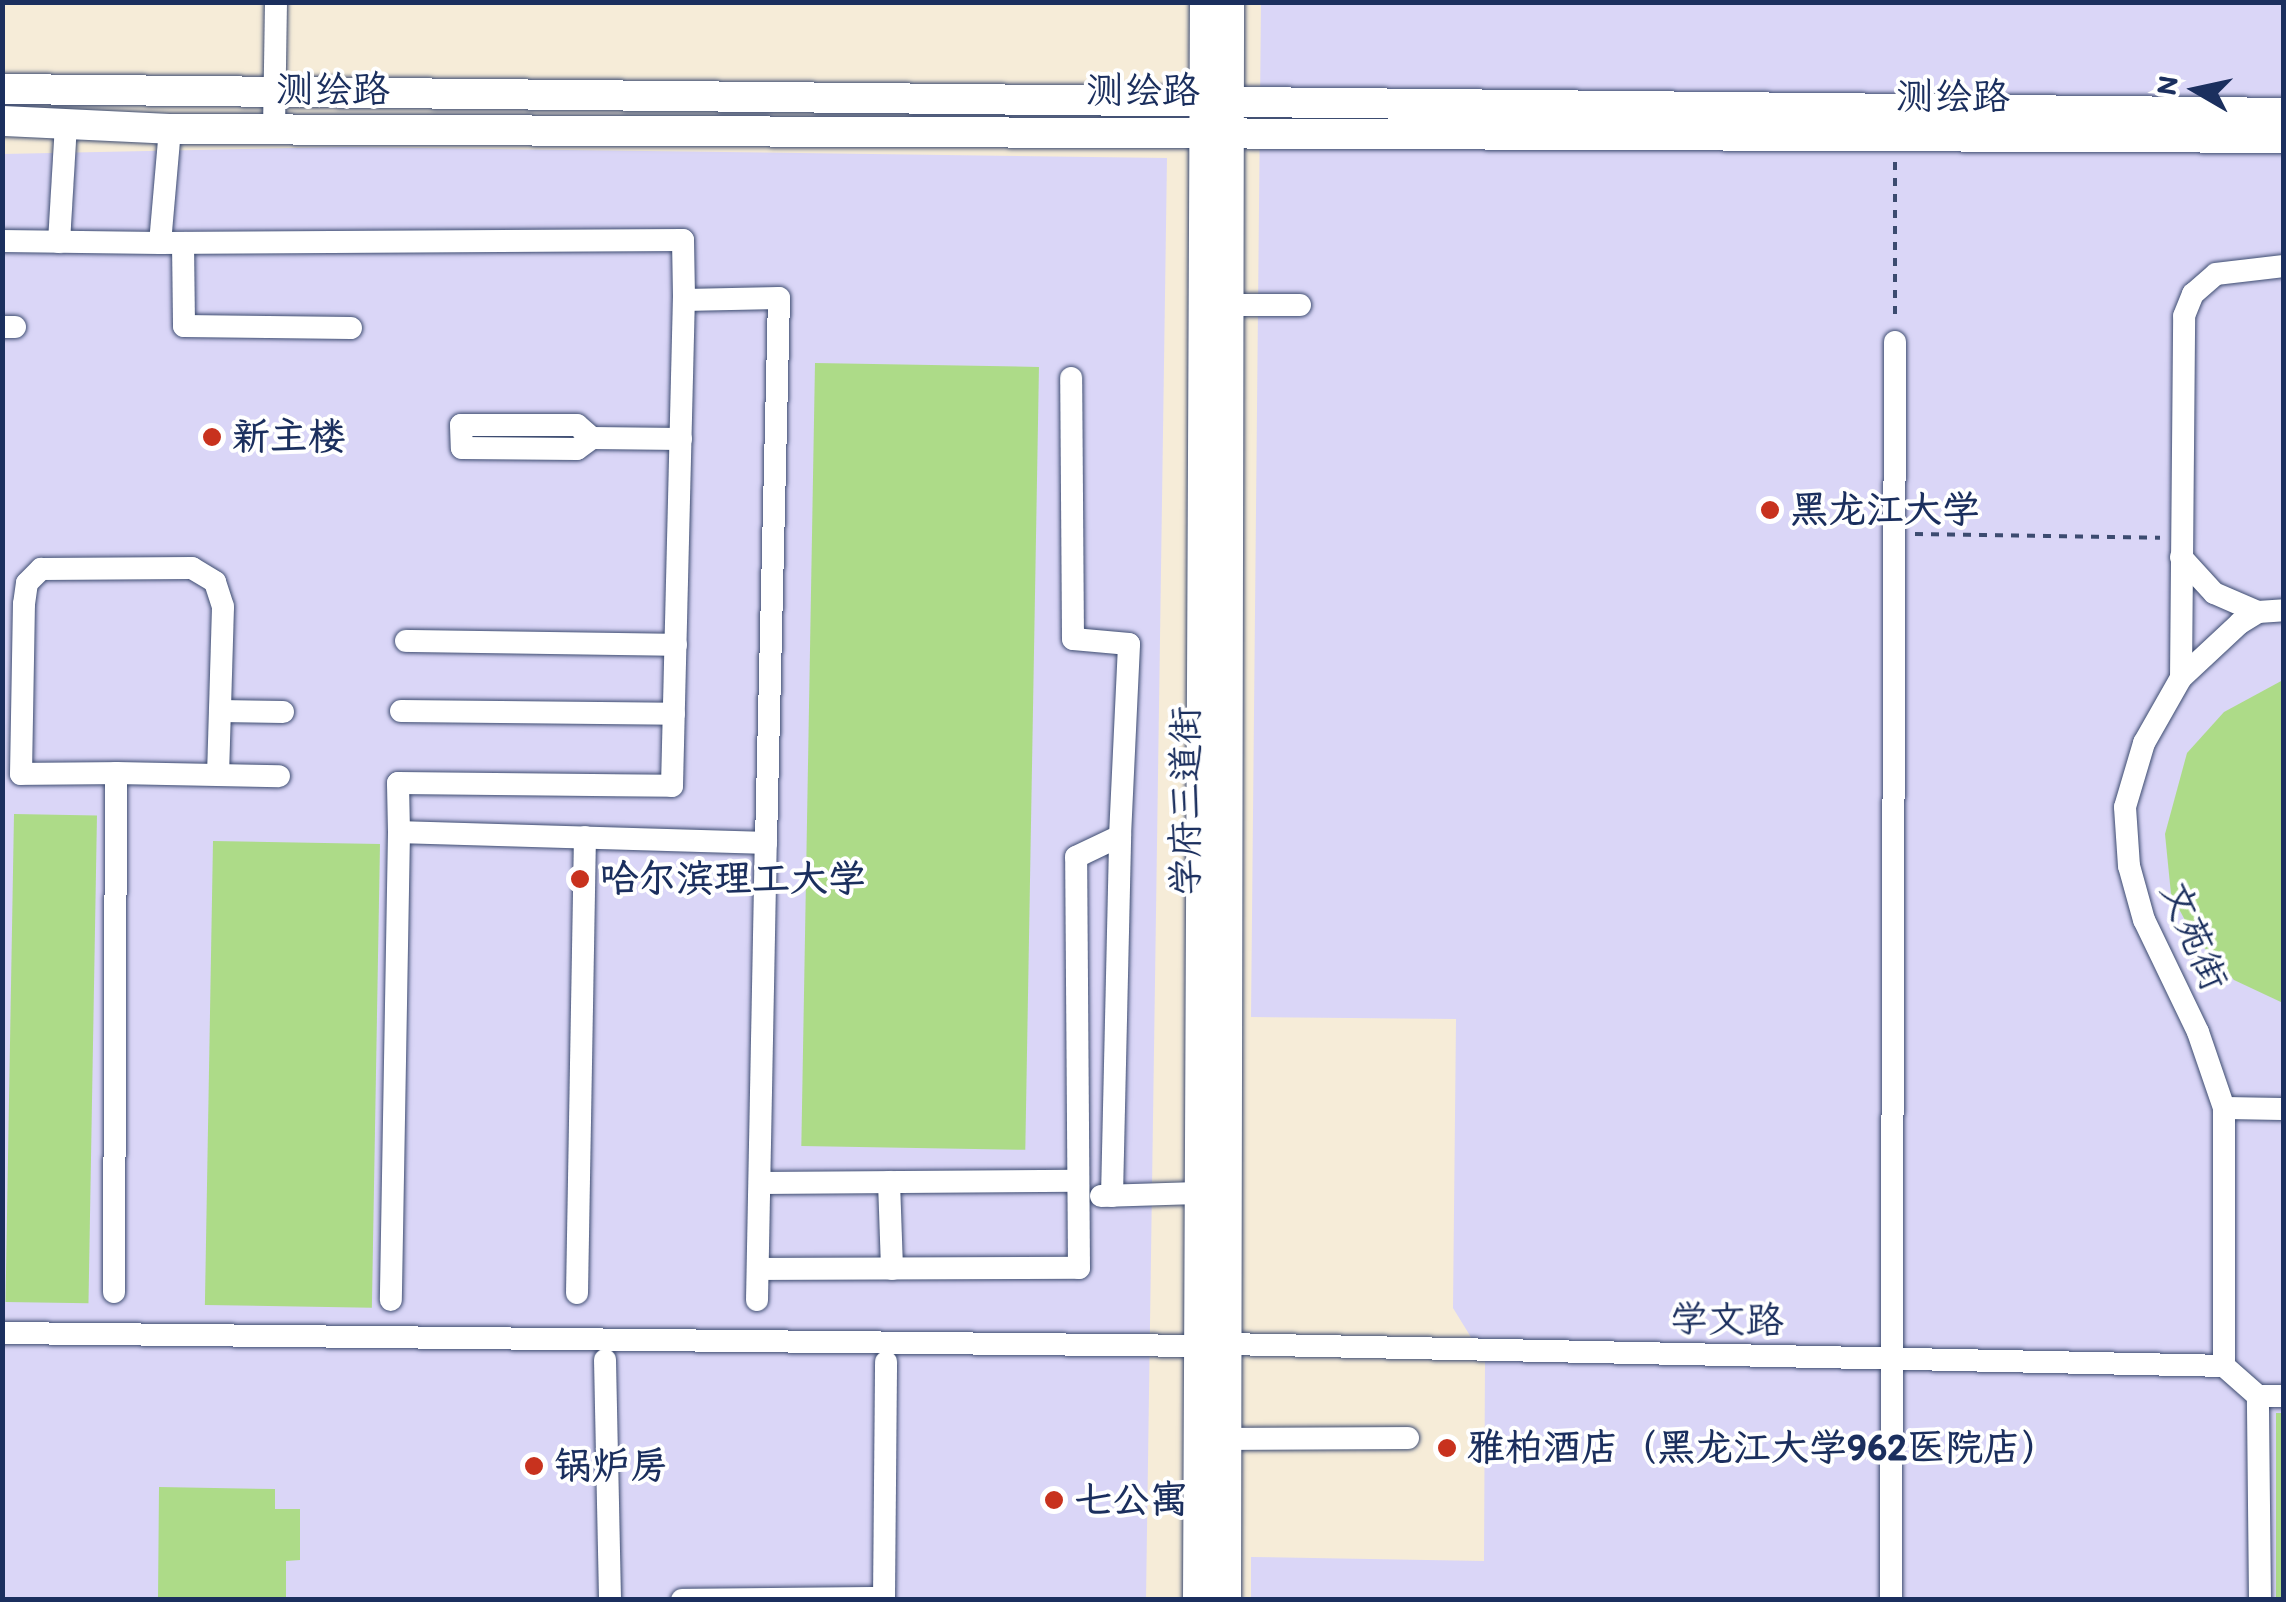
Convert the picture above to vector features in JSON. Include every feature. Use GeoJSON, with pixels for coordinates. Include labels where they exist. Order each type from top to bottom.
{"type":"FeatureCollection","features":[{"type":"Feature","properties":{"kind":"main road","name":"学府三道街"},"geometry":{"type":"LineString","coordinates":[[1198,1600],[1213,1345],[1227,305],[1205,2]]}},
{"type":"Feature","properties":{"kind":"main road","name":"学府三道街"},"geometry":{"type":"LineString","coordinates":[[1226,1600],[1225,1440],[1198,1193],[1216,119],[1228,2]]}},
{"type":"Feature","properties":{"kind":"main road","name":"测绘路"},"geometry":{"type":"LineString","coordinates":[[2,89],[1895,136],[2284,138]]}},
{"type":"Feature","properties":{"kind":"main road","name":"测绘路"},"geometry":{"type":"LineString","coordinates":[[2,121],[170,130],[274,130],[1216,119],[2284,113]]}},
{"type":"Feature","properties":{"kind":"street"},"geometry":{"type":"LineString","coordinates":[[274,130],[276,2]]}},
{"type":"Feature","properties":{"kind":"street"},"geometry":{"type":"LineString","coordinates":[[59,242],[66,125]]}},
{"type":"Feature","properties":{"kind":"street"},"geometry":{"type":"LineString","coordinates":[[170,130],[171,243],[184,326],[352,328]]}},
{"type":"Feature","properties":{"kind":"street"},"geometry":{"type":"LineString","coordinates":[[2,241],[683,240],[672,786],[398,783],[391,1300]]}},
{"type":"Feature","properties":{"kind":"street"},"geometry":{"type":"LineString","coordinates":[[2180,678],[2182,334],[2193,294],[2216,274],[2284,266]]}},
{"type":"Feature","properties":{"kind":"street"},"geometry":{"type":"LineString","coordinates":[[684,300],[780,298],[757,1300]]}},
{"type":"Feature","properties":{"kind":"street"},"geometry":{"type":"LineString","coordinates":[[1227,305],[1300,304]]}},
{"type":"Feature","properties":{"kind":"street"},"geometry":{"type":"LineString","coordinates":[[1891,1600],[1895,342]]}},
{"type":"Feature","properties":{"kind":"street"},"geometry":{"type":"LineString","coordinates":[[1071,378],[1073,640],[1129,644],[1120,836],[1112,1196]]}},
{"type":"Feature","properties":{"kind":"street"},"geometry":{"type":"LineString","coordinates":[[592,438],[578,450],[462,448],[461,425],[577,425],[592,438],[681,439]]}},
{"type":"Feature","properties":{"kind":"street"},"geometry":{"type":"LineString","coordinates":[[2181,548],[2214,593],[2258,612],[2284,610]]}},
{"type":"Feature","properties":{"kind":"street"},"geometry":{"type":"LineString","coordinates":[[218,774],[223,608],[215,582],[192,568],[41,569],[27,583],[13,640],[12,774],[279,776]]}},
{"type":"Feature","properties":{"kind":"street","name":"文苑街"},"geometry":{"type":"LineString","coordinates":[[2224,1366],[2224,1108],[2198,1032],[2144,920],[2124,839],[2132,776],[2162,703],[2180,678],[2224,634],[2258,612]]}},
{"type":"Feature","properties":{"kind":"street"},"geometry":{"type":"LineString","coordinates":[[406,641],[676,645]]}},
{"type":"Feature","properties":{"kind":"street"},"geometry":{"type":"LineString","coordinates":[[220,711],[283,712]]}},
{"type":"Feature","properties":{"kind":"street"},"geometry":{"type":"LineString","coordinates":[[401,711],[674,714]]}},
{"type":"Feature","properties":{"kind":"street"},"geometry":{"type":"LineString","coordinates":[[114,1292],[116,774]]}},
{"type":"Feature","properties":{"kind":"street"},"geometry":{"type":"LineString","coordinates":[[399,832],[766,842]]}},
{"type":"Feature","properties":{"kind":"street"},"geometry":{"type":"LineString","coordinates":[[759,1269],[1079,1268],[1076,857],[1120,836]]}},
{"type":"Feature","properties":{"kind":"street"},"geometry":{"type":"LineString","coordinates":[[577,1293],[585,837]]}},
{"type":"Feature","properties":{"kind":"street"},"geometry":{"type":"LineString","coordinates":[[2224,1108],[2284,1109]]}},
{"type":"Feature","properties":{"kind":"street"},"geometry":{"type":"LineString","coordinates":[[760,1183],[889,1182],[1077,1189],[1112,1196],[1198,1193]]}},
{"type":"Feature","properties":{"kind":"street"},"geometry":{"type":"LineString","coordinates":[[889,1182],[892,1269]]}},
{"type":"Feature","properties":{"kind":"street","name":"学文路"},"geometry":{"type":"LineString","coordinates":[[2,1333],[1213,1345],[2224,1366]]}},
{"type":"Feature","properties":{"kind":"street"},"geometry":{"type":"LineString","coordinates":[[605,1360],[610,1600]]}},
{"type":"Feature","properties":{"kind":"street"},"geometry":{"type":"LineString","coordinates":[[682,1600],[884,1599],[886,1362]]}},
{"type":"Feature","properties":{"kind":"street"},"geometry":{"type":"LineString","coordinates":[[2224,1366],[2258,1396],[2284,1396]]}},
{"type":"Feature","properties":{"kind":"street"},"geometry":{"type":"LineString","coordinates":[[2258,1396],[2260,1600]]}},
{"type":"Feature","properties":{"kind":"street"},"geometry":{"type":"LineString","coordinates":[[1225,1440],[1408,1438]]}},
{"type":"Feature","properties":{"kind":"path"},"geometry":{"type":"LineString","coordinates":[[1895,136],[1895,342]]}},
{"type":"Feature","properties":{"kind":"path"},"geometry":{"type":"LineString","coordinates":[[1895,533],[2181,548]]}},
{"type":"Feature","properties":{"kind":"shaded area","name":"黑龙江大学"},"geometry":{"type":"Polygon","coordinates":[[[1261,3],[2283,3],[2283,1599],[1251,1599],[1251,1557],[1484,1561],[1485,1360],[1453,1308],[1456,1019],[1251,1017],[1261,3]]]}},
{"type":"Feature","properties":{"kind":"shaded area","name":"哈尔滨理工大学"},"geometry":{"type":"Polygon","coordinates":[[[344,147],[1167,158],[1146,1599],[3,1600],[3,154],[344,147]]]}},
{"type":"Feature","properties":{"kind":"green space"},"geometry":{"type":"Polygon","coordinates":[[[815,363],[1039,367],[1025,1150],[801,1146],[815,363]]]}},
{"type":"Feature","properties":{"kind":"green space"},"geometry":{"type":"Polygon","coordinates":[[[2284,680],[2283,1003],[2234,980],[2194,937],[2171,894],[2165,834],[2187,753],[2224,712],[2284,680]]]}},
{"type":"Feature","properties":{"kind":"green space"},"geometry":{"type":"Polygon","coordinates":[[[14,814],[97,815],[88,1303],[5,1302],[14,814]]]}},
{"type":"Feature","properties":{"kind":"green space"},"geometry":{"type":"Polygon","coordinates":[[[213,841],[380,844],[372,1308],[205,1305],[213,841]]]}},
{"type":"Feature","properties":{"kind":"green space"},"geometry":{"type":"Polygon","coordinates":[[[2276,1413],[2284,1413],[2284,1599],[2276,1599],[2276,1413]]]}},
{"type":"Feature","properties":{"kind":"green space"},"geometry":{"type":"Polygon","coordinates":[[[159,1487],[275,1489],[275,1509],[300,1509],[300,1560],[286,1561],[286,1599],[158,1599],[159,1487]]]}},
{"type":"Feature","properties":{"kind":"place","name":"新主楼"},"geometry":{"type":"Point","coordinates":[212,437]}},
{"type":"Feature","properties":{"kind":"place","name":"黑龙江大学"},"geometry":{"type":"Point","coordinates":[1770,510]}},
{"type":"Feature","properties":{"kind":"place","name":"哈尔滨理工大学"},"geometry":{"type":"Point","coordinates":[580,879]}},
{"type":"Feature","properties":{"kind":"place","name":"雅柏酒店（黑龙江大学962医院店）"},"geometry":{"type":"Point","coordinates":[1447,1448]}},
{"type":"Feature","properties":{"kind":"place","name":"锅炉房"},"geometry":{"type":"Point","coordinates":[534,1466]}},
{"type":"Feature","properties":{"kind":"place","name":"七公寓"},"geometry":{"type":"Point","coordinates":[1054,1500]}}]}
